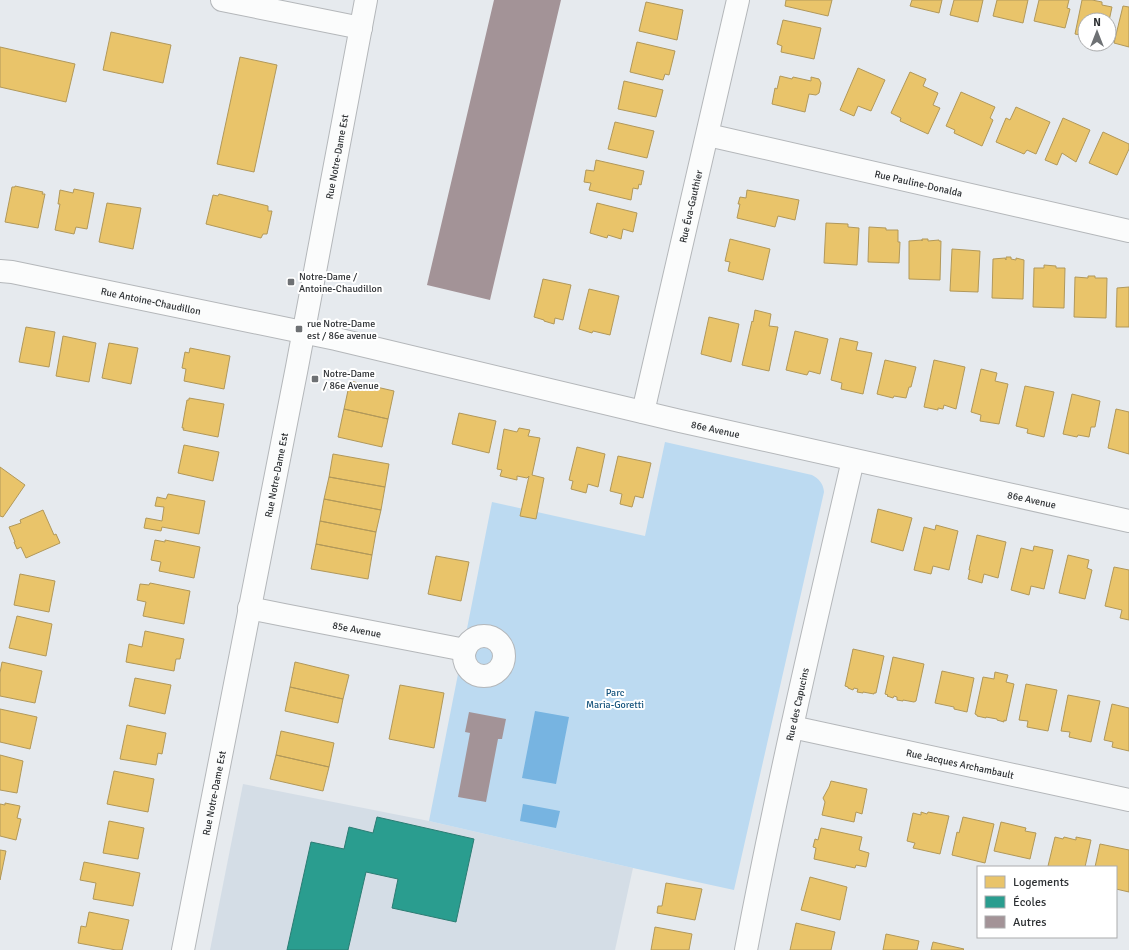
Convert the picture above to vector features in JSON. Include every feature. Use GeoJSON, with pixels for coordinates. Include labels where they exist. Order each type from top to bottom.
{"type":"FeatureCollection","features":[{"type":"Feature","properties":{"kind":"street"},"geometry":{"type":"LineString","coordinates":[[222,0],[361,28]]}},
{"type":"Feature","properties":{"kind":"street","name":"Rue Notre-Dame Est"},"geometry":{"type":"LineString","coordinates":[[183,950],[366,0]]}},
{"type":"Feature","properties":{"kind":"street","name":"Rue Éva-Gauthier"},"geometry":{"type":"LineString","coordinates":[[643,412],[738,0]]}},
{"type":"Feature","properties":{"kind":"street","name":"Rue Pauline-Donalda"},"geometry":{"type":"LineString","coordinates":[[708,134],[1129,230]]}},
{"type":"Feature","properties":{"kind":"street","name":"Rue Antoine-Chaudillon"},"geometry":{"type":"LineString","coordinates":[[0,271],[303,332]]}},
{"type":"Feature","properties":{"kind":"street","name":"86e Avenue"},"geometry":{"type":"LineString","coordinates":[[303,332],[385,350],[643,412],[1129,521]]}},
{"type":"Feature","properties":{"kind":"street","name":"Rue des Capucins"},"geometry":{"type":"LineString","coordinates":[[746,950],[792,727],[853,460]]}},
{"type":"Feature","properties":{"kind":"street","name":"85e Avenue"},"geometry":{"type":"LineString","coordinates":[[249,608],[465,650]]}},
{"type":"Feature","properties":{"kind":"street","name":"Rue Jacques Archambault"},"geometry":{"type":"LineString","coordinates":[[792,727],[1129,800]]}},
{"type":"Feature","properties":{"kind":"shaded area"},"geometry":{"type":"Polygon","coordinates":[[[243,784],[429,821],[633,868],[615,950],[210,950],[243,784]]]}},
{"type":"Feature","properties":{"kind":"green space","name":"Parc Maria-Goretti"},"geometry":{"type":"Polygon","coordinates":[[[665,442],[812,475],[817,478],[823,486],[824,492],[734,890],[429,821],[492,502],[645,536],[665,442]]]}},
{"type":"Feature","properties":{"kind":"water"},"geometry":{"type":"Polygon","coordinates":[[[535,711],[569,717],[556,784],[522,778],[535,711]]]}},
{"type":"Feature","properties":{"kind":"water"},"geometry":{"type":"Polygon","coordinates":[[[523,804],[560,811],[556,828],[520,821],[523,804]]]}},
{"type":"Feature","properties":{"kind":"building: Logements"},"geometry":{"type":"Polygon","coordinates":[[[786,0],[832,0],[828,16],[785,6],[786,0]]]}},
{"type":"Feature","properties":{"kind":"building: Logements"},"geometry":{"type":"Polygon","coordinates":[[[912,0],[942,0],[939,13],[910,6],[912,0]]]}},
{"type":"Feature","properties":{"kind":"building: Logements"},"geometry":{"type":"Polygon","coordinates":[[[954,0],[983,0],[978,22],[950,15],[954,0]]]}},
{"type":"Feature","properties":{"kind":"building: Logements"},"geometry":{"type":"Polygon","coordinates":[[[997,0],[1028,0],[1023,23],[993,16],[997,0]]]}},
{"type":"Feature","properties":{"kind":"building: Logements"},"geometry":{"type":"Polygon","coordinates":[[[1039,0],[1069,0],[1067,8],[1070,9],[1065,28],[1034,21],[1039,0]]]}},
{"type":"Feature","properties":{"kind":"building: Logements"},"geometry":{"type":"Polygon","coordinates":[[[1082,0],[1102,2],[1102,5],[1112,7],[1111,12],[1080,12],[1082,0]]]}},
{"type":"Feature","properties":{"kind":"building: Logements"},"geometry":{"type":"Polygon","coordinates":[[[646,2],[683,10],[677,40],[639,31],[646,2]]]}},
{"type":"Feature","properties":{"kind":"building: Logements"},"geometry":{"type":"Polygon","coordinates":[[[1123,6],[1129,7],[1129,47],[1117,44],[1117,31],[1123,6]]]}},
{"type":"Feature","properties":{"kind":"building: Logements"},"geometry":{"type":"Polygon","coordinates":[[[783,20],[821,28],[814,59],[781,52],[782,46],[777,44],[783,20]]]}},
{"type":"Feature","properties":{"kind":"building: Logements"},"geometry":{"type":"Polygon","coordinates":[[[1077,24],[1077,34],[1075,34],[1077,24]]]}},
{"type":"Feature","properties":{"kind":"building: Logements"},"geometry":{"type":"Polygon","coordinates":[[[111,32],[171,45],[163,83],[103,70],[111,32]]]}},
{"type":"Feature","properties":{"kind":"building: Logements"},"geometry":{"type":"Polygon","coordinates":[[[637,42],[675,51],[669,75],[665,74],[663,80],[630,72],[637,42]]]}},
{"type":"Feature","properties":{"kind":"building: Logements"},"geometry":{"type":"Polygon","coordinates":[[[0,47],[75,64],[66,102],[0,87],[0,47]]]}},
{"type":"Feature","properties":{"kind":"building: Logements"},"geometry":{"type":"Polygon","coordinates":[[[240,57],[277,65],[254,172],[217,164],[240,57]]]}},
{"type":"Feature","properties":{"kind":"building: Logements"},"geometry":{"type":"Polygon","coordinates":[[[858,68],[885,80],[871,111],[858,106],[854,116],[840,110],[858,68]]]}},
{"type":"Feature","properties":{"kind":"building: Logements"},"geometry":{"type":"Polygon","coordinates":[[[910,72],[926,79],[923,86],[938,93],[933,105],[940,108],[928,134],[900,121],[901,118],[891,113],[910,72]]]}},
{"type":"Feature","properties":{"kind":"building: Logements"},"geometry":{"type":"Polygon","coordinates":[[[780,76],[811,81],[811,77],[819,79],[821,83],[819,93],[816,95],[809,94],[805,112],[772,104],[775,88],[777,89],[780,76]]]}},
{"type":"Feature","properties":{"kind":"building: Logements"},"geometry":{"type":"Polygon","coordinates":[[[624,81],[663,90],[656,117],[618,109],[624,81]]]}},
{"type":"Feature","properties":{"kind":"building: Logements"},"geometry":{"type":"Polygon","coordinates":[[[961,92],[995,107],[990,118],[993,120],[982,146],[954,133],[955,130],[946,126],[961,92]]]}},
{"type":"Feature","properties":{"kind":"building: Logements"},"geometry":{"type":"Polygon","coordinates":[[[1016,107],[1050,122],[1036,154],[1027,150],[1024,154],[996,142],[1006,118],[1010,120],[1016,107]]]}},
{"type":"Feature","properties":{"kind":"building: Logements"},"geometry":{"type":"Polygon","coordinates":[[[1063,118],[1090,130],[1076,162],[1062,153],[1057,165],[1045,160],[1063,118]]]}},
{"type":"Feature","properties":{"kind":"building: Logements"},"geometry":{"type":"Polygon","coordinates":[[[615,122],[654,131],[647,158],[608,149],[615,122]]]}},
{"type":"Feature","properties":{"kind":"building: Logements"},"geometry":{"type":"Polygon","coordinates":[[[1103,132],[1129,144],[1129,149],[1117,175],[1089,163],[1103,132]]]}},
{"type":"Feature","properties":{"kind":"building: Logements"},"geometry":{"type":"Polygon","coordinates":[[[596,160],[644,171],[641,185],[639,184],[638,189],[633,188],[631,200],[589,190],[591,183],[584,182],[586,170],[594,171],[596,160]]]}},
{"type":"Feature","properties":{"kind":"building: Logements"},"geometry":{"type":"Polygon","coordinates":[[[15,186],[43,192],[42,194],[45,194],[38,228],[5,222],[12,187],[15,186]]]}},
{"type":"Feature","properties":{"kind":"building: Logements"},"geometry":{"type":"Polygon","coordinates":[[[74,189],[94,193],[87,229],[76,227],[74,234],[55,230],[60,204],[58,204],[60,190],[73,193],[74,189]]]}},
{"type":"Feature","properties":{"kind":"building: Logements"},"geometry":{"type":"Polygon","coordinates":[[[747,190],[799,200],[795,220],[778,216],[775,227],[737,218],[740,197],[746,198],[747,190]]]}},
{"type":"Feature","properties":{"kind":"building: Logements"},"geometry":{"type":"Polygon","coordinates":[[[219,194],[268,206],[268,211],[272,211],[267,234],[263,234],[261,238],[206,224],[213,195],[218,196],[219,194]]]}},
{"type":"Feature","properties":{"kind":"building: Logements"},"geometry":{"type":"Polygon","coordinates":[[[107,203],[141,208],[133,249],[99,242],[107,203]]]}},
{"type":"Feature","properties":{"kind":"building: Logements"},"geometry":{"type":"Polygon","coordinates":[[[597,203],[637,213],[633,232],[623,229],[621,239],[608,235],[607,238],[590,233],[597,203]]]}},
{"type":"Feature","properties":{"kind":"building: Logements"},"geometry":{"type":"Polygon","coordinates":[[[826,223],[848,224],[848,227],[859,228],[857,265],[824,263],[826,223]]]}},
{"type":"Feature","properties":{"kind":"building: Logements"},"geometry":{"type":"Polygon","coordinates":[[[869,227],[886,228],[886,230],[898,230],[898,242],[900,242],[899,263],[868,262],[869,227]]]}},
{"type":"Feature","properties":{"kind":"building: Logements"},"geometry":{"type":"Polygon","coordinates":[[[730,239],[770,249],[763,280],[728,271],[730,262],[725,261],[730,239]]]}},
{"type":"Feature","properties":{"kind":"building: Logements"},"geometry":{"type":"Polygon","coordinates":[[[928,239],[928,241],[941,241],[940,280],[909,279],[909,241],[928,239]]]}},
{"type":"Feature","properties":{"kind":"building: Logements"},"geometry":{"type":"Polygon","coordinates":[[[952,249],[980,251],[978,292],[950,291],[952,249]]]}},
{"type":"Feature","properties":{"kind":"building: Logements"},"geometry":{"type":"Polygon","coordinates":[[[1006,257],[1011,257],[1011,259],[1016,260],[1016,258],[1024,260],[1023,299],[992,298],[993,259],[1005,258],[1006,260],[1006,257]]]}},
{"type":"Feature","properties":{"kind":"building: Logements"},"geometry":{"type":"Polygon","coordinates":[[[1044,265],[1056,266],[1056,268],[1065,268],[1064,308],[1033,307],[1034,268],[1044,268],[1044,265]]]}},
{"type":"Feature","properties":{"kind":"building: Logements"},"geometry":{"type":"Polygon","coordinates":[[[1088,276],[1095,276],[1095,278],[1107,278],[1106,318],[1074,317],[1075,277],[1088,278],[1088,276]]]}},
{"type":"Feature","properties":{"kind":"building: Logements"},"geometry":{"type":"Polygon","coordinates":[[[543,279],[571,285],[563,320],[555,318],[554,324],[534,317],[543,279]]]}},
{"type":"Feature","properties":{"kind":"building: Logements"},"geometry":{"type":"Polygon","coordinates":[[[1129,287],[1129,327],[1116,327],[1117,288],[1129,287]]]}},
{"type":"Feature","properties":{"kind":"building: Logements"},"geometry":{"type":"Polygon","coordinates":[[[589,289],[619,296],[610,335],[593,331],[592,333],[579,329],[589,289]]]}},
{"type":"Feature","properties":{"kind":"building: Logements"},"geometry":{"type":"Polygon","coordinates":[[[755,310],[771,314],[769,326],[778,327],[769,371],[742,365],[755,310]]]}},
{"type":"Feature","properties":{"kind":"building: Logements"},"geometry":{"type":"Polygon","coordinates":[[[709,317],[739,324],[731,362],[701,354],[709,317]]]}},
{"type":"Feature","properties":{"kind":"building: Logements"},"geometry":{"type":"Polygon","coordinates":[[[26,327],[55,332],[49,367],[19,362],[26,327]]]}},
{"type":"Feature","properties":{"kind":"building: Logements"},"geometry":{"type":"Polygon","coordinates":[[[795,331],[828,339],[820,374],[809,371],[807,375],[786,370],[795,331]]]}},
{"type":"Feature","properties":{"kind":"building: Logements"},"geometry":{"type":"Polygon","coordinates":[[[63,336],[96,343],[89,382],[56,376],[63,336]]]}},
{"type":"Feature","properties":{"kind":"building: Logements"},"geometry":{"type":"Polygon","coordinates":[[[840,338],[858,342],[856,350],[872,353],[863,394],[841,389],[842,383],[831,380],[840,338]]]}},
{"type":"Feature","properties":{"kind":"building: Logements"},"geometry":{"type":"Polygon","coordinates":[[[109,343],[138,348],[131,384],[102,378],[109,343]]]}},
{"type":"Feature","properties":{"kind":"building: Logements"},"geometry":{"type":"Polygon","coordinates":[[[190,348],[230,356],[224,389],[184,381],[186,369],[182,368],[185,352],[189,353],[190,348]]]}},
{"type":"Feature","properties":{"kind":"building: Logements"},"geometry":{"type":"Polygon","coordinates":[[[885,360],[916,367],[911,387],[909,387],[906,398],[894,396],[893,398],[877,394],[885,360]]]}},
{"type":"Feature","properties":{"kind":"building: Logements"},"geometry":{"type":"Polygon","coordinates":[[[934,360],[965,367],[956,409],[944,405],[943,409],[938,408],[938,410],[924,407],[934,360]]]}},
{"type":"Feature","properties":{"kind":"building: Logements"},"geometry":{"type":"Polygon","coordinates":[[[981,369],[997,373],[995,381],[1008,384],[999,424],[980,421],[981,415],[971,412],[981,369]]]}},
{"type":"Feature","properties":{"kind":"building: Logements"},"geometry":{"type":"Polygon","coordinates":[[[350,381],[394,391],[388,419],[344,409],[350,381]]]}},
{"type":"Feature","properties":{"kind":"building: Logements"},"geometry":{"type":"Polygon","coordinates":[[[1025,386],[1054,392],[1044,437],[1027,433],[1028,429],[1016,426],[1025,386]]]}},
{"type":"Feature","properties":{"kind":"building: Logements"},"geometry":{"type":"Polygon","coordinates":[[[1072,394],[1100,401],[1095,427],[1091,427],[1089,437],[1078,435],[1077,437],[1063,434],[1072,394]]]}},
{"type":"Feature","properties":{"kind":"building: Logements"},"geometry":{"type":"Polygon","coordinates":[[[189,398],[224,404],[218,437],[183,430],[184,428],[182,428],[187,400],[189,400],[189,398]]]}},
{"type":"Feature","properties":{"kind":"building: Logements"},"geometry":{"type":"Polygon","coordinates":[[[344,409],[388,419],[382,447],[338,437],[344,409]]]}},
{"type":"Feature","properties":{"kind":"building: Logements"},"geometry":{"type":"Polygon","coordinates":[[[1116,409],[1129,412],[1129,454],[1108,448],[1116,409]]]}},
{"type":"Feature","properties":{"kind":"building: Logements"},"geometry":{"type":"Polygon","coordinates":[[[459,413],[496,421],[489,453],[452,444],[459,413]]]}},
{"type":"Feature","properties":{"kind":"building: Logements"},"geometry":{"type":"Polygon","coordinates":[[[519,428],[530,430],[528,436],[540,438],[532,475],[544,478],[536,519],[520,516],[529,476],[527,478],[517,476],[517,480],[500,476],[502,470],[497,469],[504,429],[517,432],[519,428]]]}},
{"type":"Feature","properties":{"kind":"building: Logements"},"geometry":{"type":"Polygon","coordinates":[[[184,445],[219,452],[213,481],[178,473],[184,445]]]}},
{"type":"Feature","properties":{"kind":"building: Logements"},"geometry":{"type":"Polygon","coordinates":[[[577,447],[605,454],[598,487],[588,484],[586,493],[571,489],[573,481],[569,480],[577,447]]]}},
{"type":"Feature","properties":{"kind":"building: Logements"},"geometry":{"type":"Polygon","coordinates":[[[333,454],[389,464],[385,487],[329,477],[333,454]]]}},
{"type":"Feature","properties":{"kind":"building: Logements"},"geometry":{"type":"Polygon","coordinates":[[[618,456],[651,463],[643,498],[635,496],[632,507],[620,504],[622,494],[610,491],[618,456]]]}},
{"type":"Feature","properties":{"kind":"building: Logements"},"geometry":{"type":"Polygon","coordinates":[[[0,467],[25,485],[3,517],[0,516],[0,467]]]}},
{"type":"Feature","properties":{"kind":"building: Logements"},"geometry":{"type":"Polygon","coordinates":[[[329,477],[385,487],[381,510],[324,499],[329,477]]]}},
{"type":"Feature","properties":{"kind":"building: Logements"},"geometry":{"type":"Polygon","coordinates":[[[168,494],[205,501],[199,534],[162,527],[161,531],[144,528],[146,518],[162,521],[164,507],[155,506],[157,497],[166,499],[168,494]]]}},
{"type":"Feature","properties":{"kind":"building: Logements"},"geometry":{"type":"Polygon","coordinates":[[[324,499],[381,510],[376,532],[320,521],[324,499]]]}},
{"type":"Feature","properties":{"kind":"building: Logements"},"geometry":{"type":"Polygon","coordinates":[[[878,509],[912,518],[903,551],[871,542],[878,509]]]}},
{"type":"Feature","properties":{"kind":"building: Logements"},"geometry":{"type":"Polygon","coordinates":[[[43,510],[54,535],[56,534],[60,543],[26,558],[21,547],[17,549],[9,527],[21,523],[20,520],[43,510]]]}},
{"type":"Feature","properties":{"kind":"building: Logements"},"geometry":{"type":"Polygon","coordinates":[[[320,521],[376,532],[372,555],[316,544],[320,521]]]}},
{"type":"Feature","properties":{"kind":"building: Logements"},"geometry":{"type":"Polygon","coordinates":[[[936,525],[958,531],[949,570],[933,566],[931,574],[914,570],[924,527],[935,530],[936,525]]]}},
{"type":"Feature","properties":{"kind":"building: Logements"},"geometry":{"type":"Polygon","coordinates":[[[977,535],[1006,542],[998,578],[984,574],[982,583],[968,579],[977,535]]]}},
{"type":"Feature","properties":{"kind":"building: Logements"},"geometry":{"type":"Polygon","coordinates":[[[155,540],[165,542],[165,540],[200,547],[194,578],[159,571],[161,562],[151,560],[155,540]]]}},
{"type":"Feature","properties":{"kind":"building: Logements"},"geometry":{"type":"Polygon","coordinates":[[[316,544],[372,555],[368,579],[311,569],[316,544]]]}},
{"type":"Feature","properties":{"kind":"building: Logements"},"geometry":{"type":"Polygon","coordinates":[[[1034,546],[1053,550],[1044,589],[1031,586],[1029,595],[1011,590],[1021,548],[1033,551],[1034,546]]]}},
{"type":"Feature","properties":{"kind":"building: Logements"},"geometry":{"type":"Polygon","coordinates":[[[1068,555],[1089,560],[1087,568],[1092,570],[1085,599],[1059,593],[1068,555]]]}},
{"type":"Feature","properties":{"kind":"building: Logements"},"geometry":{"type":"Polygon","coordinates":[[[436,556],[469,562],[461,601],[428,594],[436,556]]]}},
{"type":"Feature","properties":{"kind":"building: Logements"},"geometry":{"type":"Polygon","coordinates":[[[1114,567],[1129,570],[1129,620],[1120,618],[1122,610],[1105,606],[1114,567]]]}},
{"type":"Feature","properties":{"kind":"building: Logements"},"geometry":{"type":"Polygon","coordinates":[[[20,574],[55,581],[49,612],[14,605],[20,574]]]}},
{"type":"Feature","properties":{"kind":"building: Logements"},"geometry":{"type":"Polygon","coordinates":[[[150,583],[190,591],[184,624],[143,616],[146,602],[137,600],[140,584],[149,585],[150,583]]]}},
{"type":"Feature","properties":{"kind":"building: Logements"},"geometry":{"type":"Polygon","coordinates":[[[17,616],[52,624],[46,656],[9,648],[17,616]]]}},
{"type":"Feature","properties":{"kind":"building: Logements"},"geometry":{"type":"Polygon","coordinates":[[[145,631],[184,639],[180,659],[176,659],[174,671],[126,662],[129,644],[142,647],[145,631]]]}},
{"type":"Feature","properties":{"kind":"building: Logements"},"geometry":{"type":"Polygon","coordinates":[[[853,649],[884,656],[876,693],[874,694],[857,692],[858,689],[854,688],[853,690],[845,686],[853,649]]]}},
{"type":"Feature","properties":{"kind":"building: Logements"},"geometry":{"type":"Polygon","coordinates":[[[893,657],[924,664],[916,701],[914,702],[897,700],[897,697],[894,696],[893,698],[885,694],[893,657]]]}},
{"type":"Feature","properties":{"kind":"building: Logements"},"geometry":{"type":"Polygon","coordinates":[[[2,662],[42,671],[35,703],[0,696],[0,673],[2,662]]]}},
{"type":"Feature","properties":{"kind":"building: Logements"},"geometry":{"type":"Polygon","coordinates":[[[295,662],[349,675],[343,699],[290,687],[295,662]]]}},
{"type":"Feature","properties":{"kind":"building: Logements"},"geometry":{"type":"Polygon","coordinates":[[[942,671],[974,678],[967,712],[954,709],[954,707],[935,703],[942,671]]]}},
{"type":"Feature","properties":{"kind":"building: Logements"},"geometry":{"type":"Polygon","coordinates":[[[995,672],[1008,675],[1006,682],[1014,684],[1006,721],[1004,720],[1004,722],[997,719],[977,716],[975,714],[983,677],[994,679],[995,672]]]}},
{"type":"Feature","properties":{"kind":"building: Logements"},"geometry":{"type":"Polygon","coordinates":[[[135,678],[171,685],[165,714],[129,706],[135,678]]]}},
{"type":"Feature","properties":{"kind":"building: Logements"},"geometry":{"type":"Polygon","coordinates":[[[1026,684],[1057,690],[1048,731],[1027,727],[1028,721],[1019,720],[1026,684]]]}},
{"type":"Feature","properties":{"kind":"building: Logements"},"geometry":{"type":"Polygon","coordinates":[[[400,685],[444,693],[434,748],[389,739],[400,685]]]}},
{"type":"Feature","properties":{"kind":"building: Logements"},"geometry":{"type":"Polygon","coordinates":[[[290,687],[343,699],[338,723],[285,711],[290,687]]]}},
{"type":"Feature","properties":{"kind":"building: Logements"},"geometry":{"type":"Polygon","coordinates":[[[1068,695],[1100,701],[1091,742],[1069,737],[1070,732],[1061,731],[1068,695]]]}},
{"type":"Feature","properties":{"kind":"building: Logements"},"geometry":{"type":"Polygon","coordinates":[[[1112,704],[1129,708],[1129,751],[1112,747],[1113,742],[1104,740],[1112,704]]]}},
{"type":"Feature","properties":{"kind":"building: Logements"},"geometry":{"type":"Polygon","coordinates":[[[0,709],[37,717],[30,749],[0,742],[0,709]]]}},
{"type":"Feature","properties":{"kind":"building: Logements"},"geometry":{"type":"Polygon","coordinates":[[[127,725],[166,733],[162,754],[158,753],[156,765],[120,759],[127,725]]]}},
{"type":"Feature","properties":{"kind":"building: Logements"},"geometry":{"type":"Polygon","coordinates":[[[281,731],[334,743],[329,767],[276,755],[281,731]]]}},
{"type":"Feature","properties":{"kind":"building: Logements"},"geometry":{"type":"Polygon","coordinates":[[[0,755],[23,761],[17,793],[0,790],[0,755]]]}},
{"type":"Feature","properties":{"kind":"building: Logements"},"geometry":{"type":"Polygon","coordinates":[[[276,755],[329,767],[323,791],[270,779],[276,755]]]}},
{"type":"Feature","properties":{"kind":"building: Logements"},"geometry":{"type":"Polygon","coordinates":[[[114,771],[154,779],[148,812],[107,804],[114,771]]]}},
{"type":"Feature","properties":{"kind":"building: Logements"},"geometry":{"type":"Polygon","coordinates":[[[831,781],[867,789],[862,814],[856,812],[854,822],[822,815],[825,802],[823,798],[831,781]]]}},
{"type":"Feature","properties":{"kind":"building: Logements"},"geometry":{"type":"Polygon","coordinates":[[[5,803],[20,806],[17,818],[21,819],[16,840],[0,836],[0,804],[5,805],[5,803]]]}},
{"type":"Feature","properties":{"kind":"building: Logements"},"geometry":{"type":"Polygon","coordinates":[[[921,812],[949,816],[940,854],[913,848],[915,843],[907,841],[913,813],[921,815],[921,812]]]}},
{"type":"Feature","properties":{"kind":"building: Logements"},"geometry":{"type":"Polygon","coordinates":[[[963,817],[994,824],[985,863],[952,855],[957,832],[959,833],[963,817]]]}},
{"type":"Feature","properties":{"kind":"building: Logements"},"geometry":{"type":"Polygon","coordinates":[[[109,821],[144,828],[138,859],[103,853],[109,821]]]}},
{"type":"Feature","properties":{"kind":"building: Logements"},"geometry":{"type":"Polygon","coordinates":[[[1001,822],[1026,828],[1025,831],[1036,833],[1030,859],[994,851],[1001,822]]]}},
{"type":"Feature","properties":{"kind":"building: Logements"},"geometry":{"type":"Polygon","coordinates":[[[821,828],[862,837],[859,850],[869,853],[866,867],[856,865],[855,868],[814,859],[816,848],[813,847],[815,839],[818,840],[821,828]]]}},
{"type":"Feature","properties":{"kind":"building: Logements"},"geometry":{"type":"Polygon","coordinates":[[[1055,837],[1063,839],[1064,837],[1076,840],[1076,837],[1091,840],[1085,866],[1048,866],[1055,837]]]}},
{"type":"Feature","properties":{"kind":"building: Logements"},"geometry":{"type":"Polygon","coordinates":[[[1100,844],[1129,850],[1129,892],[1117,889],[1117,866],[1095,866],[1100,844]]]}},
{"type":"Feature","properties":{"kind":"building: Logements"},"geometry":{"type":"Polygon","coordinates":[[[0,850],[6,851],[0,880],[0,850]]]}},
{"type":"Feature","properties":{"kind":"building: Logements"},"geometry":{"type":"Polygon","coordinates":[[[84,862],[140,873],[133,906],[93,899],[96,883],[80,880],[84,862]]]}},
{"type":"Feature","properties":{"kind":"building: Logements"},"geometry":{"type":"Polygon","coordinates":[[[810,877],[847,887],[840,920],[801,910],[810,877]]]}},
{"type":"Feature","properties":{"kind":"building: Logements"},"geometry":{"type":"Polygon","coordinates":[[[666,883],[702,889],[695,920],[657,913],[658,906],[662,906],[666,883]]]}},
{"type":"Feature","properties":{"kind":"building: Logements"},"geometry":{"type":"Polygon","coordinates":[[[89,912],[129,920],[122,950],[78,943],[81,926],[86,927],[89,912]]]}},
{"type":"Feature","properties":{"kind":"building: Logements"},"geometry":{"type":"Polygon","coordinates":[[[796,923],[835,932],[831,950],[790,950],[796,923]]]}},
{"type":"Feature","properties":{"kind":"building: Logements"},"geometry":{"type":"Polygon","coordinates":[[[655,927],[692,934],[689,950],[651,950],[655,927]]]}},
{"type":"Feature","properties":{"kind":"building: Logements"},"geometry":{"type":"Polygon","coordinates":[[[886,934],[919,941],[917,950],[883,950],[886,934]]]}},
{"type":"Feature","properties":{"kind":"building: Logements"},"geometry":{"type":"Polygon","coordinates":[[[933,942],[964,949],[931,950],[933,942]]]}},
{"type":"Feature","properties":{"kind":"building: Écoles"},"geometry":{"type":"Polygon","coordinates":[[[377,817],[474,839],[456,922],[392,908],[398,879],[366,872],[348,950],[287,950],[311,842],[344,849],[349,827],[373,833],[377,817]]]}},
{"type":"Feature","properties":{"kind":"building: Autres"},"geometry":{"type":"Polygon","coordinates":[[[494,0],[561,0],[490,300],[427,285],[494,0]]]}},
{"type":"Feature","properties":{"kind":"building: Autres"},"geometry":{"type":"Polygon","coordinates":[[[469,712],[506,719],[502,739],[498,739],[486,802],[458,797],[470,733],[465,732],[469,712]]]}},
{"type":"Feature","properties":{"kind":"place","name":"Notre-Dame / Antoine-Chaudillon"},"geometry":{"type":"Point","coordinates":[291,282]}},
{"type":"Feature","properties":{"kind":"place","name":"rue Notre-Dame est / 86e avenue"},"geometry":{"type":"Point","coordinates":[299,329]}},
{"type":"Feature","properties":{"kind":"place","name":"Notre-Dame / 86e Avenue"},"geometry":{"type":"Point","coordinates":[315,379]}}]}
